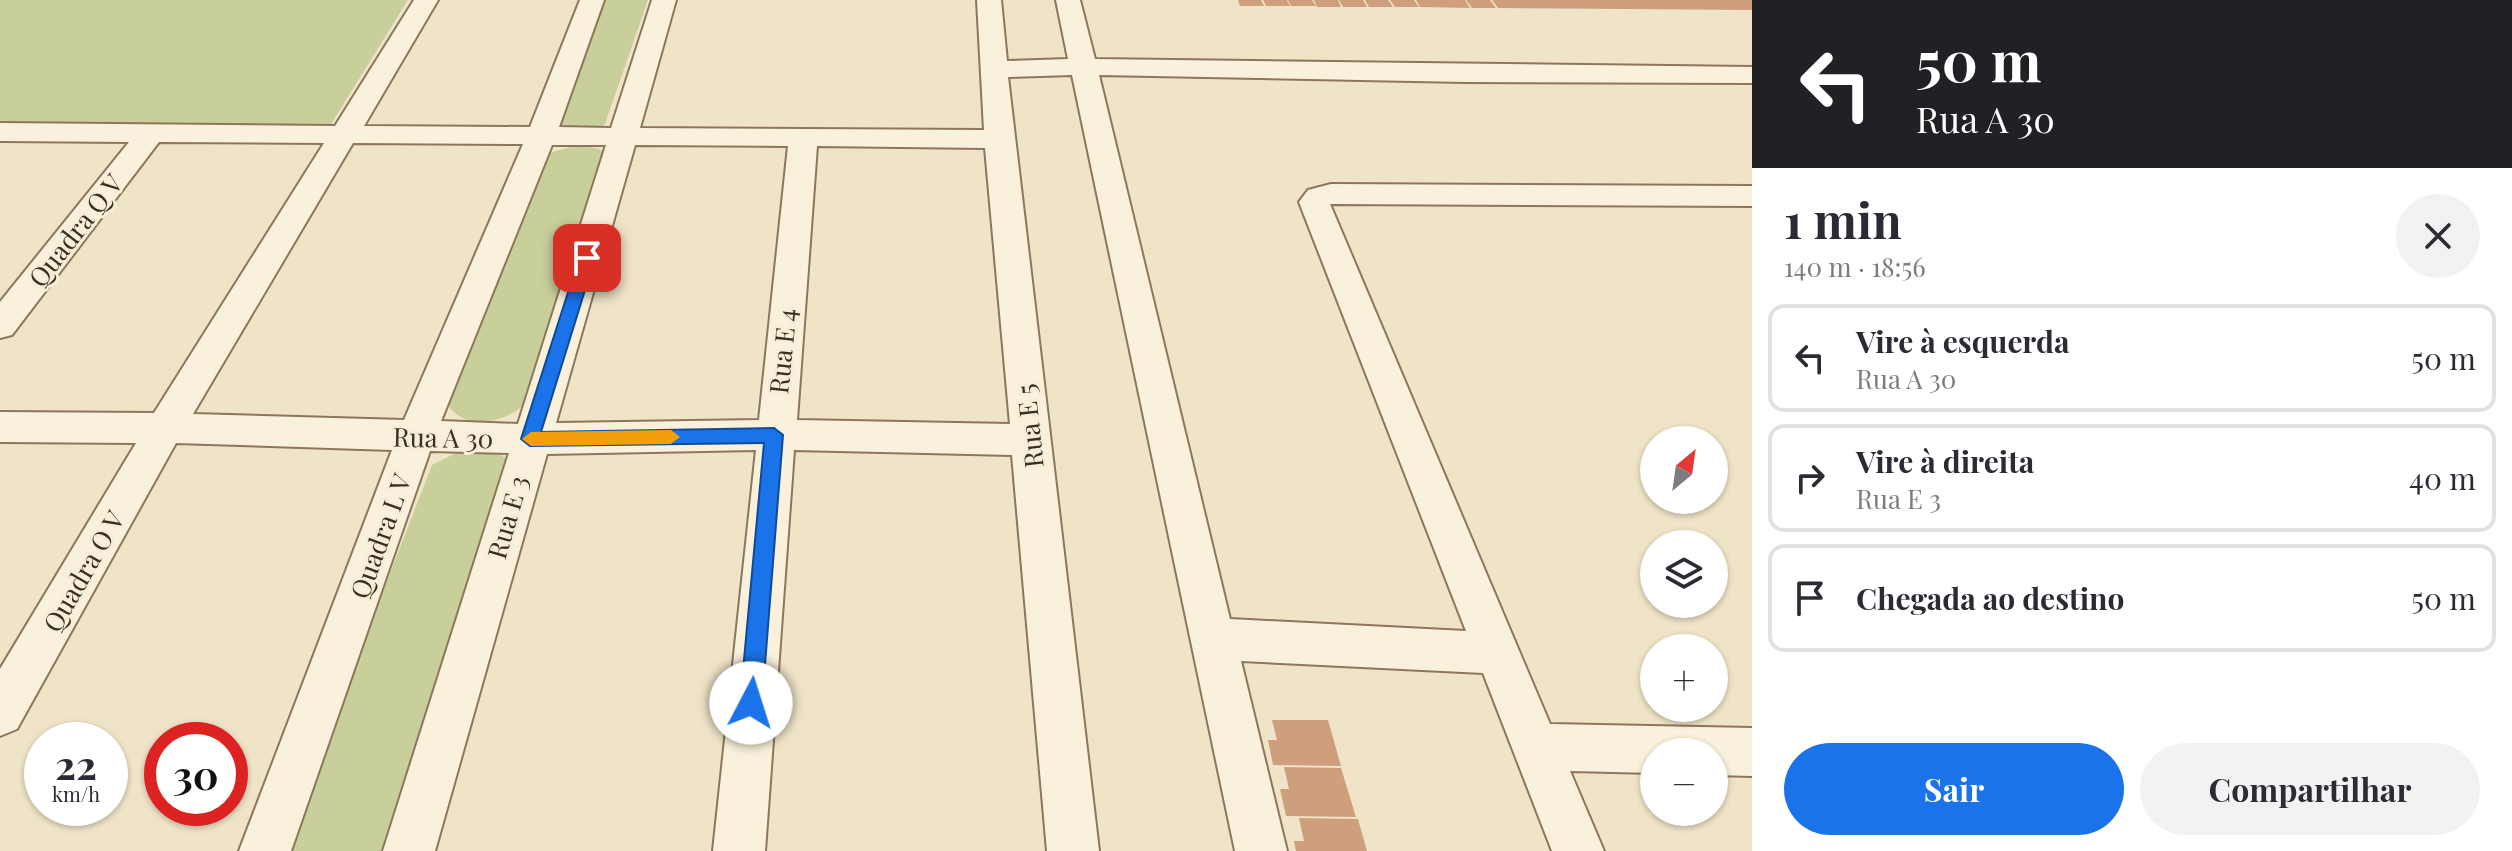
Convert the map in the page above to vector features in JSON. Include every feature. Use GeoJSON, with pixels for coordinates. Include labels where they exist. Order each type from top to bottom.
{"type":"FeatureCollection","features":[{"type":"Feature","properties":{"kind":"street","name":"Quadra O V"},"geometry":{"type":"LineString","coordinates":[[0,713],[165,428],[426,0]]}},
{"type":"Feature","properties":{"kind":"street","name":"Quadra L V"},"geometry":{"type":"LineString","coordinates":[[265,851],[416,437],[541,137],[592,0]]}},
{"type":"Feature","properties":{"kind":"street","name":"Rua E 3"},"geometry":{"type":"LineString","coordinates":[[409,851],[664,0]]}},
{"type":"Feature","properties":{"kind":"street","name":"Rua E 5"},"geometry":{"type":"LineString","coordinates":[[989,0],[999,139],[1073,851]]}},
{"type":"Feature","properties":{"kind":"street"},"geometry":{"type":"LineString","coordinates":[[1068,0],[1261,851]]}},
{"type":"Feature","properties":{"kind":"street"},"geometry":{"type":"LineString","coordinates":[[993,69],[1085,67],[1465,74],[1752,75]]}},
{"type":"Feature","properties":{"kind":"street"},"geometry":{"type":"LineString","coordinates":[[0,132],[999,139]]}},
{"type":"Feature","properties":{"kind":"street","name":"Quadra Q V"},"geometry":{"type":"LineString","coordinates":[[0,326],[150,134]]}},
{"type":"Feature","properties":{"kind":"street","name":"Rua E 4"},"geometry":{"type":"LineString","coordinates":[[739,851],[803,138]]}},
{"type":"Feature","properties":{"kind":"street"},"geometry":{"type":"LineString","coordinates":[[1578,851],[1314,202],[1331,194],[1752,196]]}},
{"type":"Feature","properties":{"kind":"street","name":"Rua A 30"},"geometry":{"type":"LineString","coordinates":[[0,427],[165,428],[530,439],[774,435],[1031,440]]}},
{"type":"Feature","properties":{"kind":"street"},"geometry":{"type":"LineString","coordinates":[[1215,639],[1497,653]]}},
{"type":"Feature","properties":{"kind":"street"},"geometry":{"type":"LineString","coordinates":[[1535,747],[1752,752]]}},
{"type":"Feature","properties":{"kind":"green space"},"geometry":{"type":"Polygon","coordinates":[[[0,0],[408,0],[325,134],[0,131],[0,0]]]}},
{"type":"Feature","properties":{"kind":"green space"},"geometry":{"type":"Polygon","coordinates":[[[596,0],[648,0],[605,124],[598,129],[557,132],[596,0]]]}},
{"type":"Feature","properties":{"kind":"green space"},"geometry":{"type":"Polygon","coordinates":[[[578,145],[599,149],[606,154],[526,404],[496,420],[464,419],[447,404],[545,154],[578,145]]]}},
{"type":"Feature","properties":{"kind":"green space"},"geometry":{"type":"Polygon","coordinates":[[[462,450],[496,453],[513,465],[389,851],[282,851],[432,465],[462,450]]]}},
{"type":"Feature","properties":{"kind":"building"},"geometry":{"type":"Polygon","coordinates":[[[1238,0],[1261,0],[1264,6],[1240,6],[1238,0]]]}},
{"type":"Feature","properties":{"kind":"building"},"geometry":{"type":"Polygon","coordinates":[[[1263,0],[1287,0],[1290,6],[1266,6],[1263,0]]]}},
{"type":"Feature","properties":{"kind":"building"},"geometry":{"type":"Polygon","coordinates":[[[1288,0],[1312,0],[1316,6],[1291,6],[1288,0]]]}},
{"type":"Feature","properties":{"kind":"building"},"geometry":{"type":"Polygon","coordinates":[[[1314,0],[1338,0],[1341,7],[1317,7],[1314,0]]]}},
{"type":"Feature","properties":{"kind":"building"},"geometry":{"type":"Polygon","coordinates":[[[1339,0],[1363,0],[1367,7],[1343,7],[1339,0]]]}},
{"type":"Feature","properties":{"kind":"building"},"geometry":{"type":"Polygon","coordinates":[[[1365,0],[1388,0],[1393,7],[1369,7],[1365,0]]]}},
{"type":"Feature","properties":{"kind":"building"},"geometry":{"type":"Polygon","coordinates":[[[1390,0],[1414,0],[1419,7],[1395,7],[1390,0]]]}},
{"type":"Feature","properties":{"kind":"building"},"geometry":{"type":"Polygon","coordinates":[[[1416,0],[1465,0],[1470,8],[1420,7],[1416,0]]]}},
{"type":"Feature","properties":{"kind":"building"},"geometry":{"type":"Polygon","coordinates":[[[1466,0],[1490,0],[1496,8],[1472,8],[1466,0]]]}},
{"type":"Feature","properties":{"kind":"building"},"geometry":{"type":"Polygon","coordinates":[[[1492,0],[1752,0],[1752,10],[1498,8],[1492,0]]]}},
{"type":"Feature","properties":{"kind":"building"},"geometry":{"type":"Polygon","coordinates":[[[1272,720],[1328,720],[1341,766],[1273,765],[1268,740],[1277,740],[1272,720]]]}},
{"type":"Feature","properties":{"kind":"building"},"geometry":{"type":"Polygon","coordinates":[[[1284,767],[1341,768],[1356,817],[1286,816],[1280,789],[1289,789],[1284,767]]]}},
{"type":"Feature","properties":{"kind":"building"},"geometry":{"type":"Polygon","coordinates":[[[1299,818],[1358,819],[1367,851],[1296,851],[1294,841],[1304,841],[1299,818]]]}},
{"type":"Feature","properties":{"kind":"slow traffic"},"geometry":{"type":"LineString","coordinates":[[531,439],[671,437]]}},
{"type":"Feature","properties":{"kind":"route"},"geometry":{"type":"LineString","coordinates":[[587,258],[530,439],[774,435],[751,703]]}}]}
